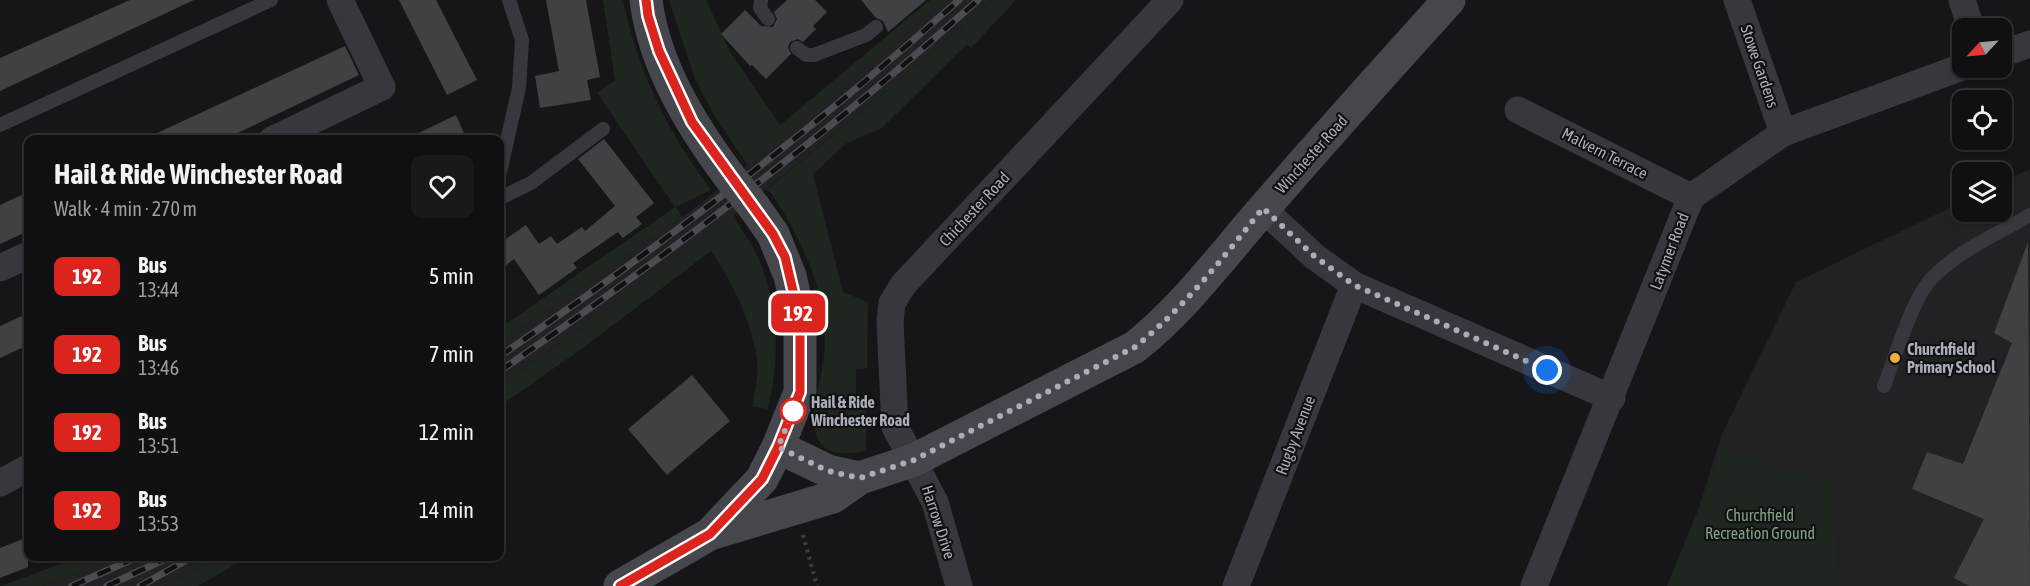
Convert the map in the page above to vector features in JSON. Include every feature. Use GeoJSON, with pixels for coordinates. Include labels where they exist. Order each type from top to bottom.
{"type":"FeatureCollection","features":[{"type":"Feature","properties":{"kind":"street"},"geometry":{"type":"LineString","coordinates":[[282,135],[382,87],[340,0]]}},
{"type":"Feature","properties":{"kind":"street"},"geometry":{"type":"LineString","coordinates":[[620,586],[710,534],[762,479],[778,447],[800,392],[800,320],[785,257],[773,234],[692,122],[674,87],[648,16],[646,0]]}},
{"type":"Feature","properties":{"kind":"street","name":"Chichester Road"},"geometry":{"type":"LineString","coordinates":[[914,460],[898,437],[893,413],[890,321],[892,303],[903,285],[1170,0]]}},
{"type":"Feature","properties":{"kind":"street","name":"Winchester Road"},"geometry":{"type":"LineString","coordinates":[[710,534],[833,497],[860,478],[914,460],[1135,347],[1166,322],[1190,298],[1263,208],[1449,0]]}},
{"type":"Feature","properties":{"kind":"street","name":"Stowe Gardens"},"geometry":{"type":"LineString","coordinates":[[1737,0],[1783,133]]}},
{"type":"Feature","properties":{"kind":"street"},"geometry":{"type":"LineString","coordinates":[[1962,0],[1968,18]]}},
{"type":"Feature","properties":{"kind":"street"},"geometry":{"type":"LineString","coordinates":[[2012,50],[2030,44]]}},
{"type":"Feature","properties":{"kind":"street","name":"Latymer Road"},"geometry":{"type":"LineString","coordinates":[[1534,586],[1612,398],[1691,197],[1783,133],[1952,71]]}},
{"type":"Feature","properties":{"kind":"street","name":"Malvern Terrace"},"geometry":{"type":"LineString","coordinates":[[1518,110],[1691,197]]}},
{"type":"Feature","properties":{"kind":"street"},"geometry":{"type":"LineString","coordinates":[[1263,208],[1314,256],[1354,285],[1612,398]]}},
{"type":"Feature","properties":{"kind":"street"},"geometry":{"type":"LineString","coordinates":[[0,268],[24,257]]}},
{"type":"Feature","properties":{"kind":"street","name":"Rugby Avenue"},"geometry":{"type":"LineString","coordinates":[[1236,586],[1354,285]]}},
{"type":"Feature","properties":{"kind":"street"},"geometry":{"type":"LineString","coordinates":[[778,447],[828,471],[860,478]]}},
{"type":"Feature","properties":{"kind":"street","name":"Harrow Drive"},"geometry":{"type":"LineString","coordinates":[[914,460],[935,502],[959,586]]}},
{"type":"Feature","properties":{"kind":"street"},"geometry":{"type":"LineString","coordinates":[[0,483],[24,470]]}},
{"type":"Feature","properties":{"kind":"street"},"geometry":{"type":"LineString","coordinates":[[762,479],[773,497],[793,510]]}},
{"type":"Feature","properties":{"kind":"lane"},"geometry":{"type":"LineString","coordinates":[[0,125],[271,0]]}},
{"type":"Feature","properties":{"kind":"lane"},"geometry":{"type":"LineString","coordinates":[[504,154],[519,88],[522,40],[509,0]]}},
{"type":"Feature","properties":{"kind":"lane"},"geometry":{"type":"LineString","coordinates":[[761,0],[760,8],[768,19]]}},
{"type":"Feature","properties":{"kind":"lane"},"geometry":{"type":"LineString","coordinates":[[796,48],[806,55],[814,55],[866,35],[876,27]]}},
{"type":"Feature","properties":{"kind":"lane"},"geometry":{"type":"LineString","coordinates":[[504,196],[531,183],[603,129]]}},
{"type":"Feature","properties":{"kind":"lane"},"geometry":{"type":"LineString","coordinates":[[1884,386],[1921,296],[1932,278],[1958,258],[2030,215]]}},
{"type":"Feature","properties":{"kind":"path"},"geometry":{"type":"LineString","coordinates":[[793,510],[817,586]]}},
{"type":"Feature","properties":{"kind":"shaded area"},"geometry":{"type":"Polygon","coordinates":[[[946,0],[993,0],[863,111],[703,240],[504,382],[504,340],[699,205],[946,0]]]}},
{"type":"Feature","properties":{"kind":"shaded area","name":"Churchfield Primary School"},"geometry":{"type":"Polygon","coordinates":[[[2030,169],[2030,586],[1674,586],[1722,434],[1796,282],[1952,207],[1952,222],[2012,222],[2012,178],[2030,169]]]}},
{"type":"Feature","properties":{"kind":"shaded area"},"geometry":{"type":"Polygon","coordinates":[[[106,561],[210,561],[165,586],[42,586],[106,561]]]}},
{"type":"Feature","properties":{"kind":"green space"},"geometry":{"type":"Polygon","coordinates":[[[603,0],[623,0],[637,52],[656,100],[681,146],[711,190],[676,207],[682,217],[504,340],[504,325],[675,207],[597,93],[615,80],[603,0]]]}},
{"type":"Feature","properties":{"kind":"green space"},"geometry":{"type":"Polygon","coordinates":[[[669,0],[706,0],[730,52],[780,125],[930,0],[946,0],[748,166],[711,110],[695,79],[669,0]]]}},
{"type":"Feature","properties":{"kind":"green space"},"geometry":{"type":"Polygon","coordinates":[[[993,0],[1016,0],[971,48],[967,44],[882,128],[847,143],[813,174],[843,292],[868,302],[867,368],[856,369],[856,398],[867,398],[866,451],[837,453],[830,451],[819,441],[814,425],[814,406],[823,365],[825,334],[818,292],[812,271],[794,231],[771,193],[766,190],[993,0]]]}},
{"type":"Feature","properties":{"kind":"green space"},"geometry":{"type":"Polygon","coordinates":[[[734,215],[752,245],[765,274],[774,312],[775,369],[768,409],[753,407],[757,367],[751,332],[734,290],[711,251],[580,350],[504,403],[504,382],[582,328],[734,215]]]}},
{"type":"Feature","properties":{"kind":"green space","name":"Churchfield Recreation Ground"},"geometry":{"type":"Polygon","coordinates":[[[1723,449],[1833,481],[1839,586],[1667,586],[1723,449]]]}},
{"type":"Feature","properties":{"kind":"green space"},"geometry":{"type":"Polygon","coordinates":[[[68,561],[106,561],[42,586],[1,586],[68,561]]]}},
{"type":"Feature","properties":{"kind":"green space"},"geometry":{"type":"Polygon","coordinates":[[[210,561],[241,561],[198,586],[165,586],[210,561]]]}},
{"type":"Feature","properties":{"kind":"building"},"geometry":{"type":"Polygon","coordinates":[[[130,0],[194,0],[0,91],[0,58],[130,0]]]}},
{"type":"Feature","properties":{"kind":"building"},"geometry":{"type":"Polygon","coordinates":[[[399,0],[436,0],[477,80],[447,95],[399,0]]]}},
{"type":"Feature","properties":{"kind":"building"},"geometry":{"type":"Polygon","coordinates":[[[546,0],[586,0],[600,77],[587,80],[591,100],[540,108],[535,76],[559,71],[546,0]]]}},
{"type":"Feature","properties":{"kind":"building"},"geometry":{"type":"Polygon","coordinates":[[[787,0],[815,0],[827,12],[813,26],[816,29],[803,42],[798,39],[790,42],[788,47],[791,54],[766,79],[752,65],[750,66],[721,34],[745,10],[761,26],[773,27],[777,19],[774,12],[787,0]]]}},
{"type":"Feature","properties":{"kind":"building"},"geometry":{"type":"Polygon","coordinates":[[[861,0],[926,0],[888,32],[883,21],[876,18],[861,0]]]}},
{"type":"Feature","properties":{"kind":"building"},"geometry":{"type":"Polygon","coordinates":[[[345,46],[359,75],[233,135],[153,135],[345,46]]]}},
{"type":"Feature","properties":{"kind":"building"},"geometry":{"type":"Polygon","coordinates":[[[456,115],[465,135],[414,135],[456,115]]]}},
{"type":"Feature","properties":{"kind":"building"},"geometry":{"type":"Polygon","coordinates":[[[604,139],[654,203],[636,217],[642,224],[623,238],[618,232],[573,263],[577,268],[539,295],[514,259],[504,267],[504,240],[526,225],[539,244],[551,236],[557,244],[582,227],[585,231],[615,206],[578,159],[604,139]]]}},
{"type":"Feature","properties":{"kind":"building"},"geometry":{"type":"Polygon","coordinates":[[[24,194],[24,233],[0,244],[0,205],[24,194]]]}},
{"type":"Feature","properties":{"kind":"building"},"geometry":{"type":"Polygon","coordinates":[[[2028,242],[2030,586],[1969,586],[1954,578],[1984,519],[1912,489],[1927,452],[1963,464],[2012,343],[1994,333],[2028,242]]]}},
{"type":"Feature","properties":{"kind":"building"},"geometry":{"type":"Polygon","coordinates":[[[24,315],[24,347],[0,358],[0,326],[24,315]]]}},
{"type":"Feature","properties":{"kind":"building"},"geometry":{"type":"Polygon","coordinates":[[[692,375],[730,421],[667,475],[628,429],[692,375]]]}},
{"type":"Feature","properties":{"kind":"building"},"geometry":{"type":"Polygon","coordinates":[[[24,539],[24,561],[28,561],[28,567],[0,578],[0,548],[24,539]]]}},
{"type":"Feature","properties":{"kind":"railway"},"geometry":{"type":"LineString","coordinates":[[504,353],[619,273],[735,186],[849,95],[959,0]]}},
{"type":"Feature","properties":{"kind":"railway"},"geometry":{"type":"LineString","coordinates":[[504,368],[623,284],[745,193],[863,99],[978,0]]}},
{"type":"Feature","properties":{"kind":"railway"},"geometry":{"type":"LineString","coordinates":[[72,586],[129,561]]}},
{"type":"Feature","properties":{"kind":"railway"},"geometry":{"type":"LineString","coordinates":[[107,586],[161,561]]}},
{"type":"Feature","properties":{"kind":"railway"},"geometry":{"type":"LineString","coordinates":[[140,586],[185,561]]}},
{"type":"Feature","properties":{"kind":"bus line","name":"192"},"geometry":{"type":"LineString","coordinates":[[620,586],[710,534],[762,479],[778,447],[800,392],[800,320],[785,257],[773,234],[710,150],[692,122],[659,51],[648,16],[646,0]]}},
{"type":"Feature","properties":{"kind":"place","name":"Churchfield Primary School"},"geometry":{"type":"Point","coordinates":[1895,358]}},
{"type":"Feature","properties":{"kind":"place","name":"Hail & Ride Winchester Road"},"geometry":{"type":"Point","coordinates":[793,411]}},
{"type":"Feature","properties":{"kind":"route"},"geometry":{"type":"LineString","coordinates":[[793,411],[778,447],[807,463],[828,471],[860,478],[914,460],[1079,378],[1135,347],[1166,322],[1190,298],[1263,208],[1314,256],[1354,285],[1547,370]]}}]}
